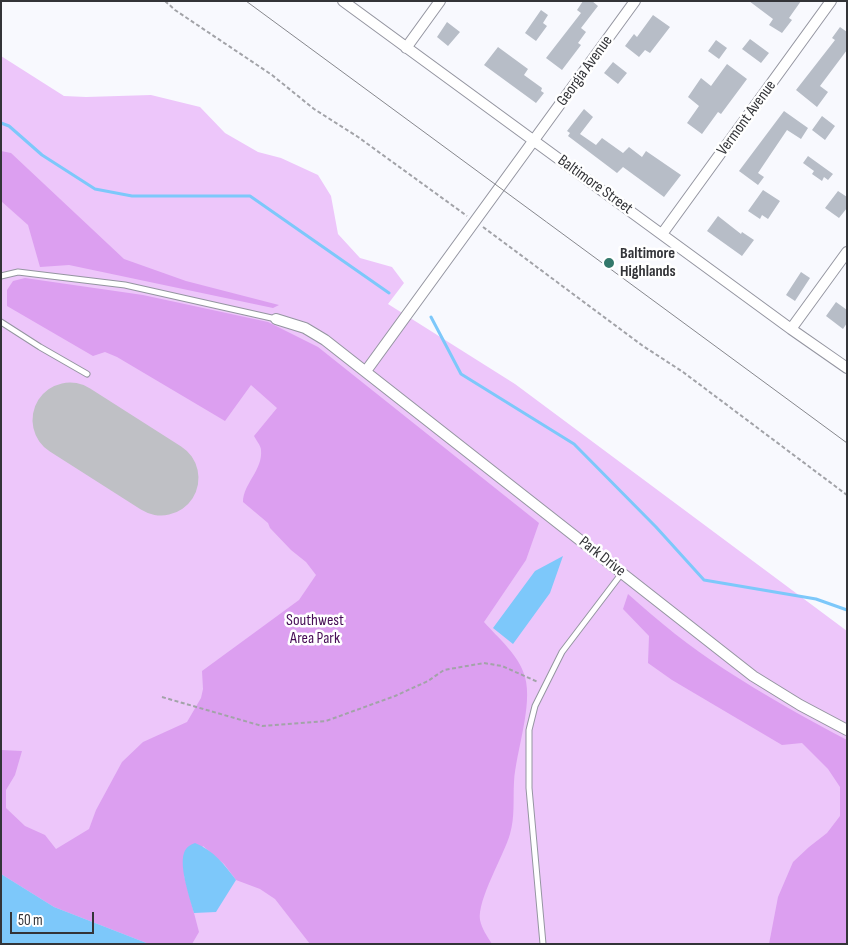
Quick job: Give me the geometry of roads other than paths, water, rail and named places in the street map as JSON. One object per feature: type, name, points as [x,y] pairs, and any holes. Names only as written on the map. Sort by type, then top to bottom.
[{"type":"street","name":"Baltimore Street","points":[[343,1],[790,329],[847,368]]},
{"type":"street","points":[[406,48],[440,1]]},
{"type":"street","name":"Georgia Avenue","points":[[534,141],[635,1]]},
{"type":"street","name":"Vermont Avenue","points":[[662,234],[832,1]]},
{"type":"street","points":[[366,371],[534,141]]},
{"type":"street","points":[[790,329],[847,252]]},
{"type":"street","name":"Park Drive","points":[[276,319],[305,328],[325,340],[753,676],[800,705],[847,730]]},
{"type":"lane","points":[[1,276],[18,272],[125,285],[276,319]]},
{"type":"lane","points":[[1,322],[86,374]]},
{"type":"lane","points":[[543,944],[529,788],[529,730],[535,706],[562,652],[622,573]]},
{"type":"water","points":[[563,556],[550,593],[513,644],[493,628],[535,571]]},
{"type":"water","points":[[195,843],[213,854],[236,880],[216,912],[194,913],[186,883],[183,859],[186,849]]},
{"type":"water","points":[[1,874],[54,907],[149,944],[1,944]]},
{"type":"waterway","points":[[1,123],[9,126],[42,155],[95,189],[132,196],[250,196],[389,293]]},
{"type":"waterway","points":[[431,317],[461,374],[574,444],[656,527],[704,580],[816,599],[847,610]]},
{"type":"tram line","points":[[246,1],[847,443]]},
{"type":"place","name":"Baltimore Highlands","points":[[609,263]]},
{"type":"park label","name":"Southwest Area Park","points":[[315,630]]}]
